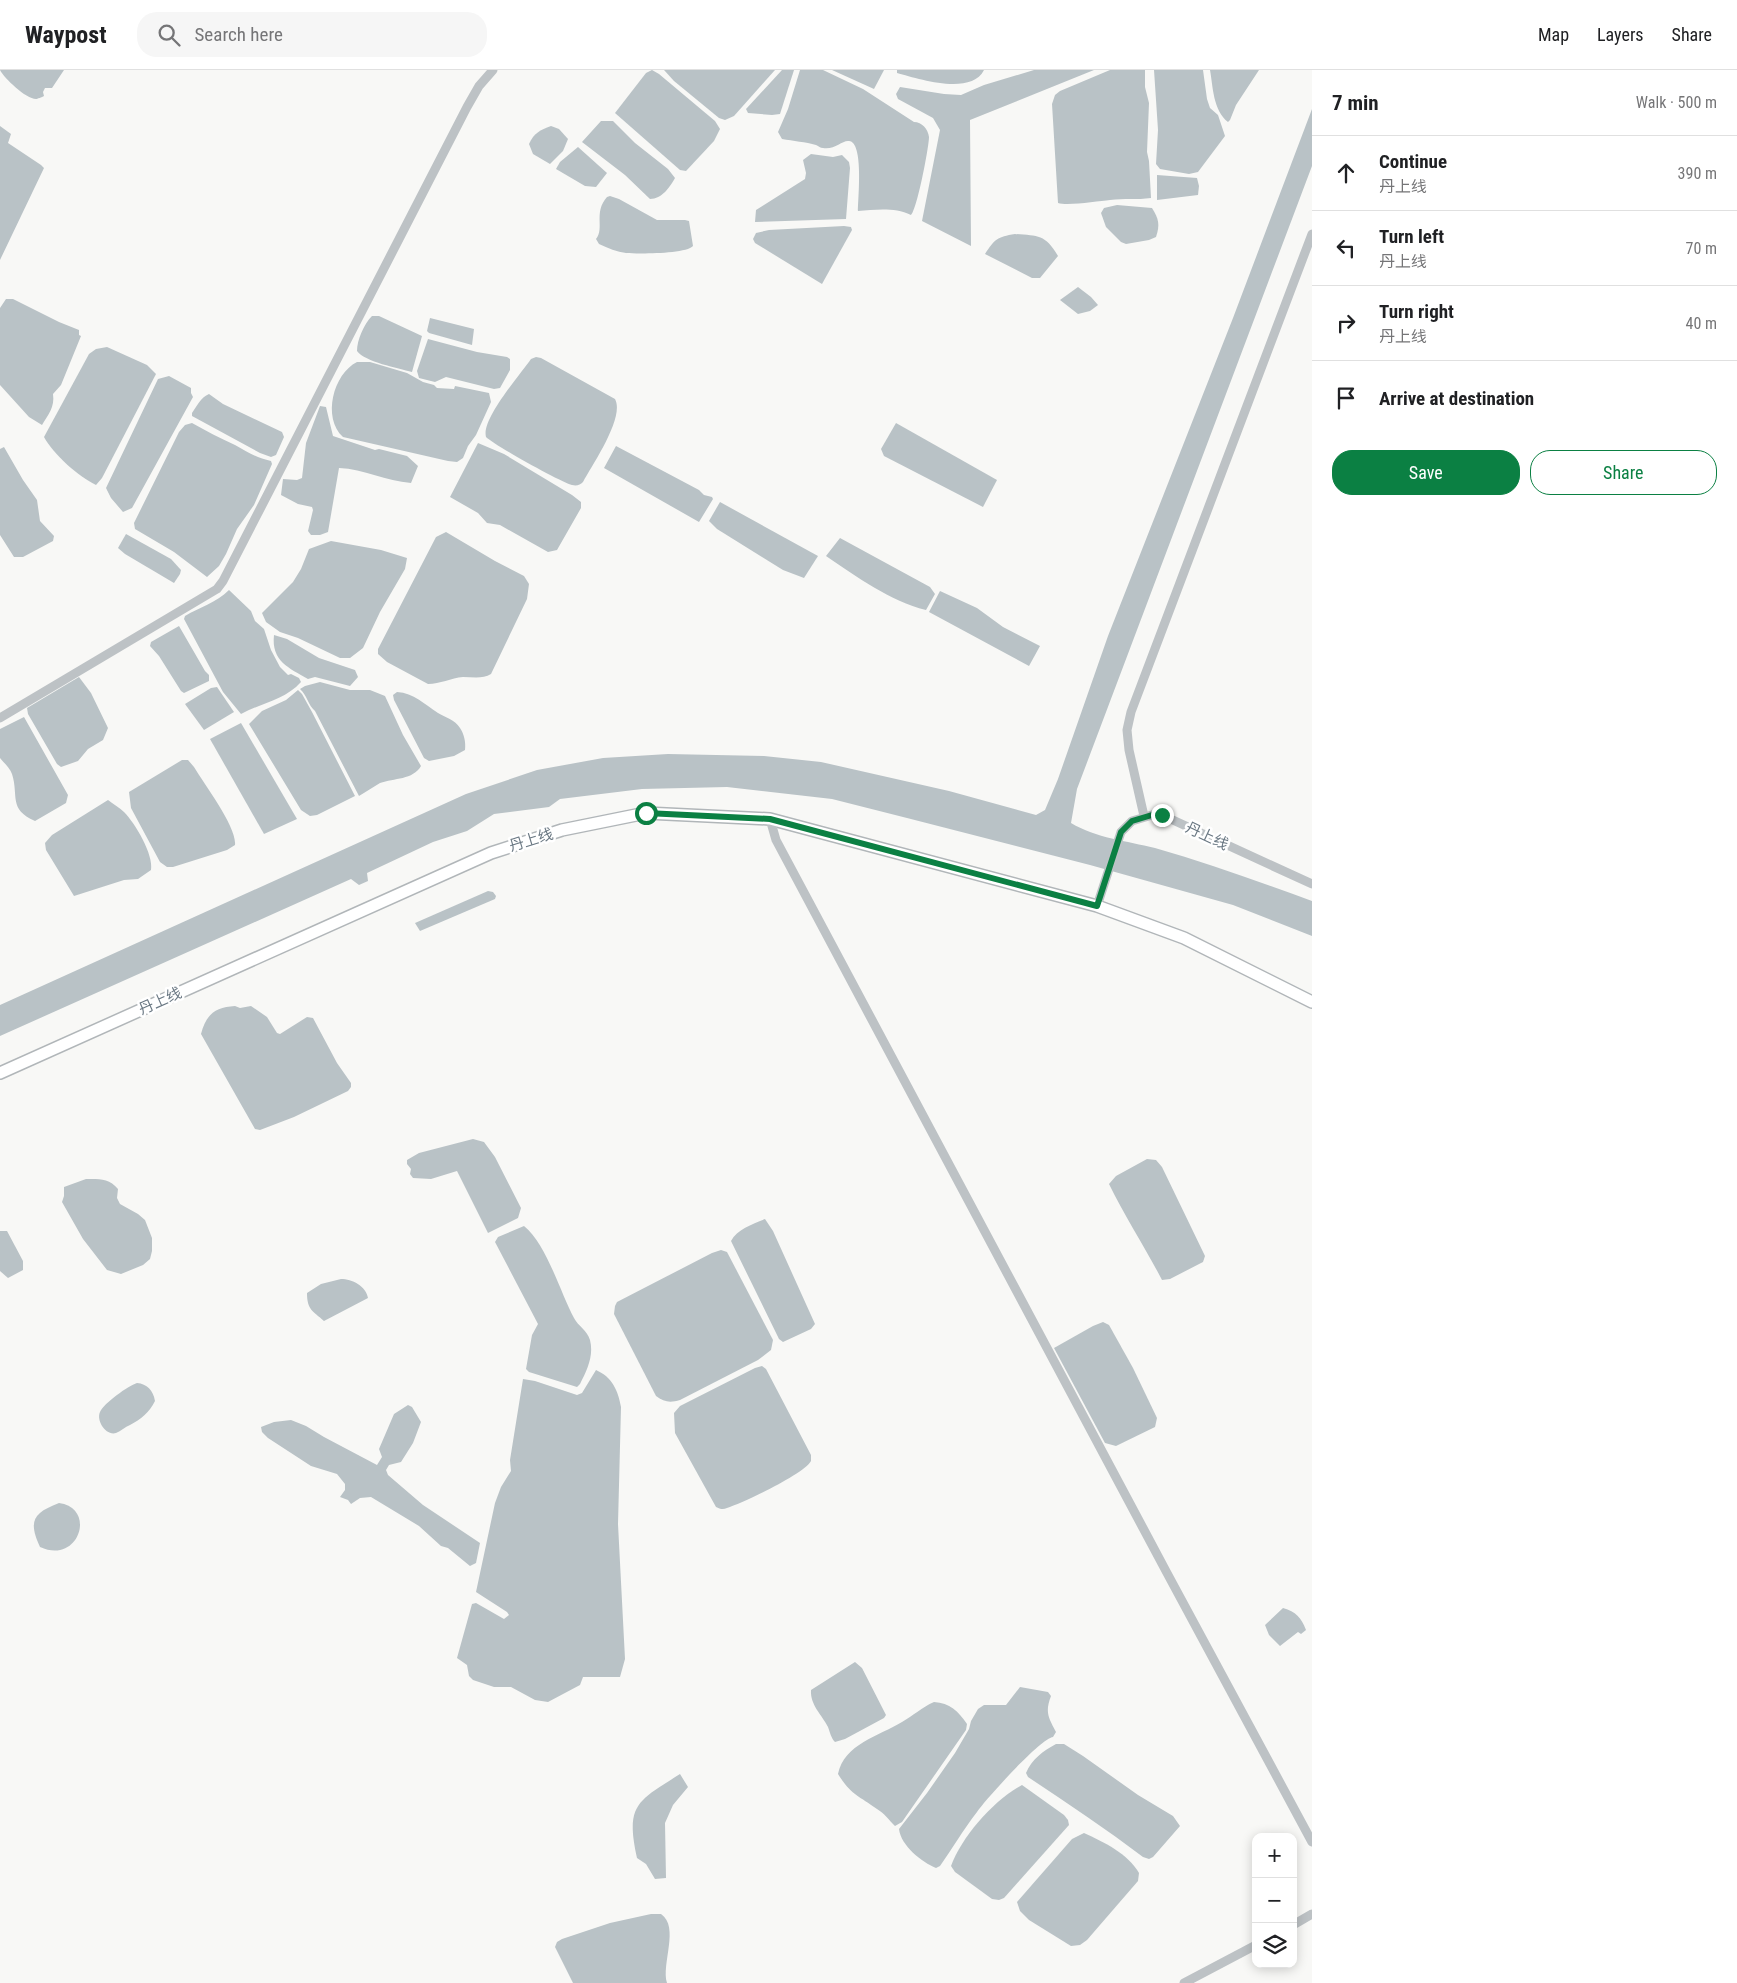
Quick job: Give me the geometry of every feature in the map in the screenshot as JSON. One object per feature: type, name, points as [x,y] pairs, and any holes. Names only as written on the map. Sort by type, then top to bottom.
[{"type":"main road","name":"丹上线","points":[[0,1073],[491,853],[562,830],[646,813],[770,819],[1097,906],[1184,938],[1312,1002]]},
{"type":"street","points":[[0,718],[217,589],[223,581],[467,107],[479,86],[493,70]]},
{"type":"street","points":[[1097,906],[1121,832],[1132,821],[1144,816],[1129,750],[1127,730],[1131,712],[1312,234]]},
{"type":"street","name":"丹上线","points":[[1144,816],[1162,815],[1312,884]]},
{"type":"street","points":[[770,819],[776,840],[1166,1573],[1312,1842]]},
{"type":"street","points":[[1295,1923],[1312,1914]]},
{"type":"street","points":[[1184,1983],[1252,1948]]},
{"type":"shaded area","points":[[0,70],[64,70],[52,88],[45,88],[44,96],[36,99],[27,96],[16,88]]},
{"type":"shaded area","points":[[652,70],[715,121],[720,129],[714,141],[686,171],[680,170],[615,113],[646,73]]},
{"type":"shaded area","points":[[664,70],[775,70],[734,116],[725,120],[719,118],[674,81]]},
{"type":"shaded area","points":[[782,70],[794,70],[780,114],[748,113],[746,109]]},
{"type":"shaded area","points":[[800,70],[823,70],[863,89],[926,129],[929,137],[927,153],[919,191],[911,215],[891,210],[858,211],[857,151],[854,144],[849,141],[821,148],[808,143],[782,139],[778,132],[788,109]]},
{"type":"shaded area","points":[[832,70],[884,70],[874,89]]},
{"type":"shaded area","points":[[897,70],[984,70],[977,78],[968,82],[944,84],[897,73]]},
{"type":"shaded area","points":[[1034,70],[1094,70],[970,120],[971,246],[922,221],[940,130],[933,118],[898,99],[896,94],[900,87],[961,95],[984,85]]},
{"type":"shaded area","points":[[1110,70],[1145,70],[1145,87],[1149,103],[1147,152],[1151,198],[1115,199],[1076,204],[1058,203],[1052,104],[1055,95],[1060,91]]},
{"type":"shaded area","points":[[1154,70],[1203,70],[1210,108],[1218,115],[1225,136],[1198,172],[1189,174],[1160,169],[1156,164],[1158,130]]},
{"type":"shaded area","points":[[1210,70],[1259,70],[1236,105],[1228,122],[1219,111],[1213,91]]},
{"type":"shaded area","points":[[1312,109],[1312,166],[1077,789],[1071,823],[1101,836],[1155,848],[1195,860],[1312,901],[1312,936],[1233,905],[1090,865],[832,799],[727,787],[642,789],[560,799],[549,807],[494,814],[467,831],[433,842],[367,873],[368,881],[359,885],[351,879],[0,1036],[0,1005],[466,794],[537,770],[603,758],[668,754],[764,756],[821,762],[949,791],[1036,815],[1045,810],[1058,779],[1108,636],[1233,318]]},
{"type":"shaded area","points":[[601,121],[613,121],[635,143],[668,169],[675,178],[662,195],[650,199],[625,175],[582,142]]},
{"type":"shaded area","points":[[0,126],[11,134],[8,143],[44,168],[0,260]]},
{"type":"shaded area","points":[[551,126],[559,129],[568,139],[563,151],[550,164],[533,154],[529,144],[538,132]]},
{"type":"shaded area","points":[[578,147],[607,173],[596,187],[585,186],[556,169],[560,162]]},
{"type":"shaded area","points":[[811,154],[833,157],[842,155],[849,162],[846,219],[755,222],[756,210],[805,179],[806,173],[803,160]]},
{"type":"shaded area","points":[[1157,175],[1197,178],[1199,186],[1198,195],[1157,200]]},
{"type":"shaded area","points":[[610,196],[657,220],[689,221],[693,246],[689,249],[672,252],[626,253],[599,244],[596,239],[600,230],[601,209],[607,197]]},
{"type":"shaded area","points":[[1117,205],[1152,208],[1158,222],[1156,237],[1126,244],[1121,242],[1106,227],[1101,213],[1104,208]]},
{"type":"shaded area","points":[[851,227],[852,230],[822,284],[755,243],[753,239],[756,233],[769,230]]},
{"type":"shaded area","points":[[1015,234],[1030,235],[1045,240],[1058,256],[1040,278],[1032,278],[985,254],[997,240],[1004,236]]},
{"type":"shaded area","points":[[1078,287],[1098,305],[1090,311],[1078,314],[1060,300]]},
{"type":"shaded area","points":[[6,299],[13,299],[79,330],[79,335],[81,336],[61,385],[53,394],[52,407],[42,425],[29,417],[0,385],[0,308]]},
{"type":"shaded area","points":[[372,316],[379,316],[422,336],[412,372],[374,361],[357,351],[362,332]]},
{"type":"shaded area","points":[[430,318],[474,329],[472,345],[429,333],[427,331]]},
{"type":"shaded area","points":[[428,339],[477,352],[507,357],[510,359],[510,370],[500,388],[494,389],[446,377],[435,382],[419,378],[417,371]]},
{"type":"shaded area","points":[[107,347],[147,365],[156,374],[102,478],[96,485],[82,477],[67,464],[44,437],[89,354],[96,349]]},
{"type":"shaded area","points":[[536,357],[615,399],[617,407],[616,417],[612,428],[583,482],[578,485],[566,483],[543,471],[501,448],[486,437],[489,419],[495,409],[531,359]]},
{"type":"shaded area","points":[[357,362],[370,362],[407,373],[437,388],[454,389],[455,386],[489,393],[491,402],[463,458],[457,462],[448,461],[343,437],[333,419],[333,397],[336,386],[342,376]]},
{"type":"shaded area","points":[[169,376],[191,388],[193,397],[132,508],[123,512],[111,498],[106,488],[158,379]]},
{"type":"shaded area","points":[[209,394],[223,404],[282,432],[284,437],[276,455],[271,457],[260,453],[192,416],[199,402]]},
{"type":"shaded area","points":[[320,406],[326,407],[333,436],[375,450],[379,449],[407,456],[418,466],[411,483],[357,470],[339,468],[328,532],[320,535],[311,535],[308,531],[312,507],[298,504],[281,495],[283,479],[297,480],[302,478],[306,443]]},
{"type":"shaded area","points":[[192,423],[252,454],[271,461],[272,464],[254,505],[237,529],[226,554],[219,566],[207,577],[174,552],[135,529],[134,523],[179,432],[185,425]]},
{"type":"shaded area","points":[[896,423],[997,480],[983,507],[884,456],[881,449]]},
{"type":"shaded area","points":[[478,443],[504,454],[581,502],[581,508],[557,550],[548,552],[500,525],[487,523],[478,513],[450,497]]},
{"type":"shaded area","points":[[616,446],[699,490],[704,495],[712,497],[713,499],[699,522],[604,468]]},
{"type":"shaded area","points":[[4,447],[37,500],[40,521],[54,536],[53,541],[23,557],[14,557],[0,535],[0,449]]},
{"type":"shaded area","points":[[720,502],[818,556],[804,578],[783,570],[717,529],[709,521]]},
{"type":"shaded area","points":[[446,532],[524,576],[529,584],[527,599],[491,674],[488,676],[463,677],[428,684],[387,662],[378,654],[378,649],[436,537]]},
{"type":"shaded area","points":[[126,534],[171,559],[181,570],[174,583],[118,548]]},
{"type":"shaded area","points":[[840,538],[930,587],[935,594],[926,610],[900,601],[887,594],[826,556]]},
{"type":"shaded area","points":[[331,541],[381,550],[407,558],[405,569],[380,612],[363,648],[350,658],[340,658],[298,638],[280,632],[266,622],[262,613],[293,582],[301,569],[309,549]]},
{"type":"shaded area","points":[[229,590],[251,611],[255,621],[264,629],[271,650],[280,667],[288,675],[291,674],[299,678],[301,682],[288,693],[241,714],[223,692],[184,619],[185,616],[213,602]]},
{"type":"shaded area","points":[[940,591],[977,608],[1003,627],[1040,646],[1029,666],[929,612]]},
{"type":"shaded area","points":[[179,626],[209,675],[209,681],[184,693],[150,646],[151,642]]},
{"type":"shaded area","points":[[274,635],[287,639],[319,658],[355,670],[358,677],[350,686],[315,677],[308,679],[288,667],[278,657],[275,651]]},
{"type":"shaded area","points":[[79,677],[91,693],[108,728],[103,740],[88,749],[78,761],[61,767],[57,764],[28,714],[27,708]]},
{"type":"shaded area","points":[[320,682],[350,690],[370,690],[385,696],[403,735],[421,766],[418,771],[408,776],[380,783],[359,796],[315,711],[300,689]]},
{"type":"shaded area","points":[[217,687],[234,712],[204,730],[185,704],[211,688]]},
{"type":"shaded area","points":[[298,690],[312,712],[355,796],[317,815],[310,816],[301,810],[249,724],[262,711],[286,700]]},
{"type":"shaded area","points":[[397,692],[409,694],[455,723],[464,735],[465,750],[454,756],[429,761],[424,758],[394,700],[393,695]]},
{"type":"shaded area","points":[[24,717],[68,795],[66,803],[35,821],[21,812],[18,807],[12,774],[0,758],[0,729]]},
{"type":"shaded area","points":[[241,723],[297,819],[264,834],[210,739]]},
{"type":"shaded area","points":[[182,760],[188,760],[194,767],[226,817],[235,845],[227,850],[173,867],[167,867],[160,862],[131,808],[129,792]]},
{"type":"shaded area","points":[[108,800],[124,812],[138,831],[150,856],[151,870],[138,879],[124,880],[74,896],[46,850],[45,843],[52,835]]},
{"type":"shaded area","points":[[488,891],[493,892],[496,896],[495,899],[420,931],[415,923]]},
{"type":"shaded area","points":[[235,1006],[240,1008],[251,1006],[267,1017],[277,1033],[280,1034],[307,1017],[313,1018],[337,1063],[351,1083],[351,1087],[348,1091],[294,1117],[260,1130],[255,1129],[201,1034],[206,1021],[213,1013],[222,1008]]},
{"type":"shaded area","points":[[473,1139],[484,1142],[495,1157],[521,1208],[518,1218],[488,1233],[457,1171],[431,1179],[413,1178],[410,1174],[411,1169],[407,1164],[407,1160],[419,1153]]},
{"type":"shaded area","points":[[1147,1159],[1156,1160],[1162,1167],[1205,1256],[1203,1262],[1170,1279],[1162,1280],[1109,1184],[1116,1176]]},
{"type":"shaded area","points":[[86,1179],[104,1180],[115,1185],[118,1189],[117,1198],[120,1204],[145,1220],[152,1238],[152,1251],[150,1259],[143,1265],[121,1274],[107,1270],[83,1239],[62,1202],[64,1187]]},
{"type":"shaded area","points":[[765,1219],[773,1231],[815,1324],[811,1329],[783,1342],[779,1339],[731,1241],[741,1230]]},
{"type":"shaded area","points":[[524,1226],[540,1245],[574,1318],[587,1333],[590,1340],[591,1352],[589,1363],[577,1387],[529,1372],[526,1369],[532,1335],[538,1324],[495,1242],[498,1237]]},
{"type":"shaded area","points":[[0,1231],[7,1231],[23,1261],[23,1270],[8,1278],[0,1271]]},
{"type":"shaded area","points":[[721,1250],[727,1252],[773,1340],[771,1350],[758,1360],[680,1400],[664,1401],[656,1396],[614,1314],[615,1306],[617,1302]]},
{"type":"shaded area","points":[[341,1279],[350,1280],[358,1284],[367,1294],[368,1298],[324,1321],[309,1307],[307,1293],[321,1284]]},
{"type":"shaded area","points":[[1103,1322],[1109,1325],[1133,1368],[1157,1418],[1155,1427],[1116,1446],[1105,1443],[1054,1348]]},
{"type":"shaded area","points":[[762,1366],[766,1369],[811,1455],[811,1461],[806,1467],[772,1488],[735,1505],[720,1509],[716,1507],[675,1433],[674,1413],[680,1406]]},
{"type":"shaded area","points":[[596,1370],[610,1380],[618,1395],[621,1407],[618,1524],[625,1659],[620,1677],[583,1677],[580,1685],[548,1702],[535,1700],[511,1687],[494,1687],[473,1680],[469,1676],[467,1665],[457,1658],[472,1604],[476,1603],[504,1619],[509,1615],[476,1592],[495,1503],[501,1487],[511,1471],[510,1460],[523,1379],[577,1395],[582,1393]]},
{"type":"shaded area","points":[[137,1383],[147,1386],[151,1391],[155,1401],[153,1405],[134,1423],[116,1433],[105,1430],[99,1420],[102,1408],[117,1395]]},
{"type":"shaded area","points":[[408,1405],[412,1407],[421,1422],[413,1443],[401,1462],[389,1465],[386,1470],[388,1475],[423,1505],[480,1543],[476,1563],[470,1566],[448,1548],[441,1546],[419,1526],[371,1497],[360,1498],[351,1504],[348,1500],[340,1497],[345,1490],[345,1484],[337,1474],[311,1466],[268,1438],[262,1432],[261,1427],[274,1422],[291,1420],[306,1426],[377,1465],[382,1457],[379,1449],[394,1414]]},
{"type":"shaded area","points":[[59,1503],[71,1507],[78,1515],[80,1524],[78,1534],[73,1542],[65,1548],[54,1550],[40,1547],[34,1531],[35,1519],[43,1510]]},
{"type":"shaded area","points":[[1283,1608],[1297,1616],[1306,1630],[1301,1634],[1298,1632],[1280,1646],[1269,1635],[1265,1625]]},
{"type":"shaded area","points":[[855,1662],[862,1668],[886,1715],[884,1718],[845,1739],[835,1742],[814,1705],[811,1690]]},
{"type":"shaded area","points":[[1020,1687],[1048,1692],[1051,1696],[1048,1714],[1056,1732],[1053,1737],[1046,1740],[1026,1758],[982,1805],[940,1866],[936,1868],[913,1853],[904,1841],[899,1829],[955,1753],[978,1709],[984,1705],[1006,1705]]},
{"type":"shaded area","points":[[934,1702],[945,1704],[957,1712],[967,1724],[966,1730],[902,1822],[895,1826],[882,1812],[851,1791],[838,1774],[847,1755],[855,1748]]},
{"type":"shaded area","points":[[1056,1744],[1064,1744],[1138,1795],[1173,1816],[1180,1826],[1153,1857],[1149,1859],[1143,1857],[1028,1777],[1026,1773],[1028,1768],[1042,1753]]},
{"type":"shaded area","points":[[680,1774],[688,1787],[673,1805],[665,1823],[666,1878],[655,1879],[646,1864],[637,1858],[633,1826],[634,1815],[638,1806],[645,1798]]},
{"type":"shaded area","points":[[1022,1785],[1064,1815],[1069,1825],[1004,1898],[999,1900],[992,1899],[955,1872],[951,1866],[963,1843],[980,1820],[990,1809]]},
{"type":"shaded area","points":[[1084,1833],[1122,1854],[1139,1873],[1138,1881],[1087,1940],[1080,1945],[1071,1946],[1029,1920],[1020,1911],[1017,1902],[1072,1839]]},
{"type":"shaded area","points":[[651,1914],[661,1914],[669,1928],[670,1937],[666,1966],[667,1983],[573,1983],[555,1947],[557,1942],[610,1923]]},
{"type":"route","points":[[646,813],[770,819],[1097,906],[1121,832],[1132,821],[1144,816],[1162,815]]}]
